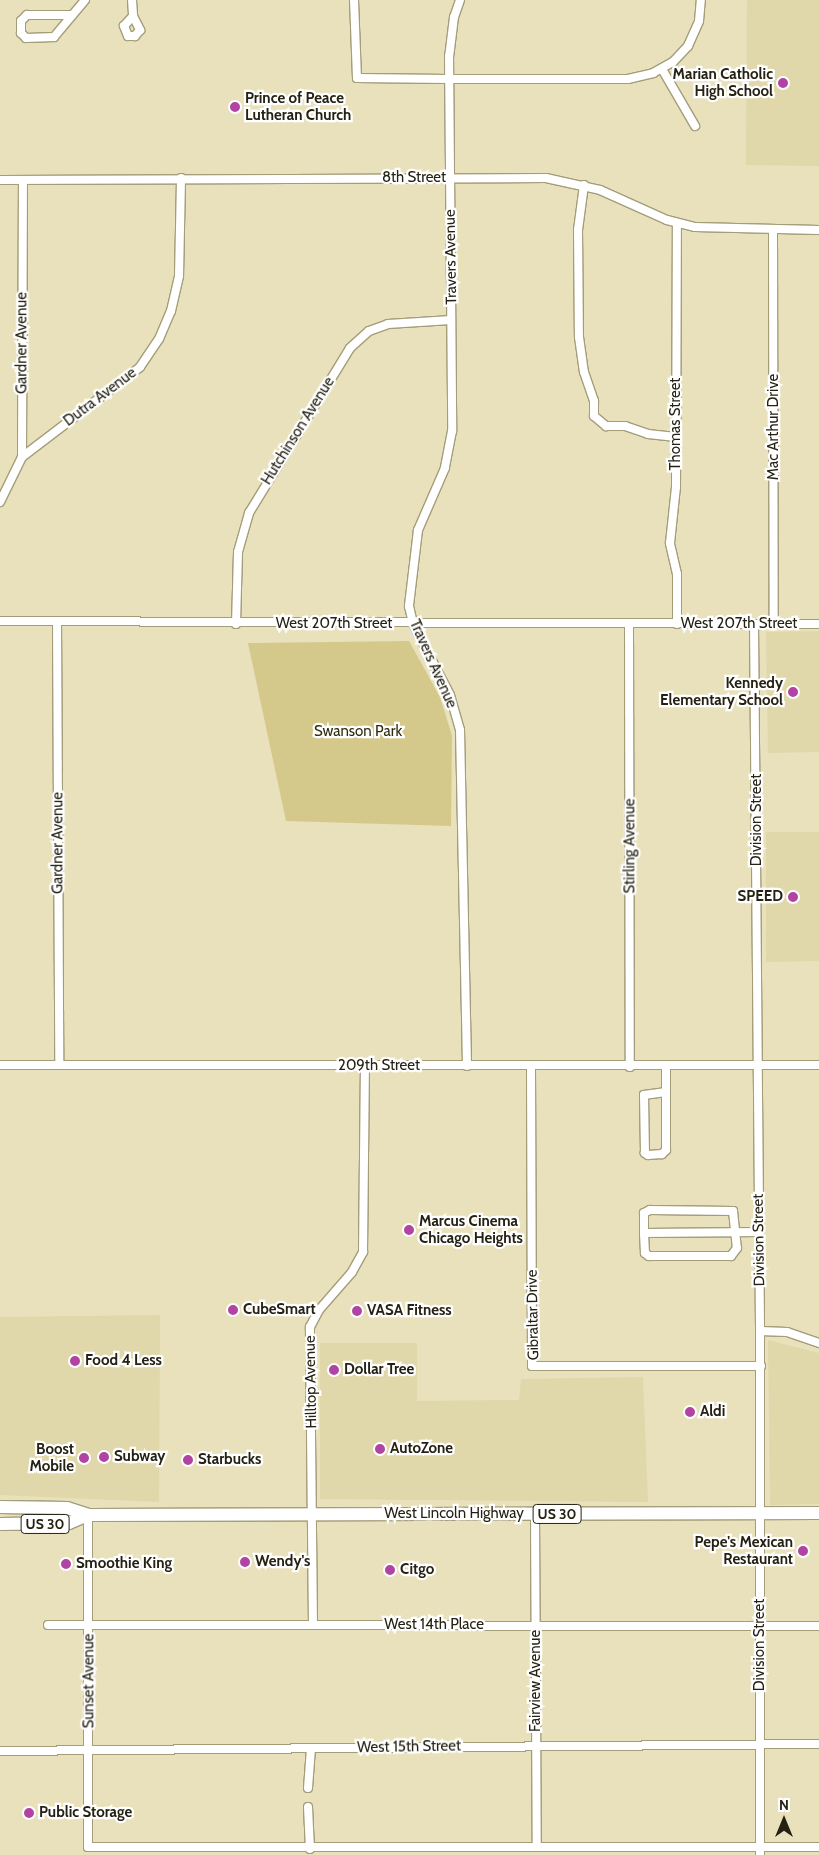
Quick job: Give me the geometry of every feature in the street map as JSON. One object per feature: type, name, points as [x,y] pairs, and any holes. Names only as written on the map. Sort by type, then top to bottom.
[{"type":"main road","name":"West Lincoln Highway","points":[[0,1507],[68,1508],[88,1515],[819,1513]]},
{"type":"main road","name":"West Lincoln Highway","points":[[0,1524],[70,1523],[88,1515]]},
{"type":"street","points":[[72,15],[27,15],[21,21],[21,33],[26,38],[54,37],[72,15],[84,0]]},
{"type":"street","points":[[132,0],[134,16]]},
{"type":"street","points":[[354,0],[357,78],[448,79],[628,79],[662,69],[678,57],[692,41],[701,0]]},
{"type":"street","name":"Travers Avenue","points":[[460,0],[449,40],[448,79],[451,443],[445,468],[418,530],[409,600],[413,624],[450,695],[460,730],[467,1066]]},
{"type":"street","points":[[662,69],[695,126]]},
{"type":"street","name":"Dutra Avenue","points":[[22,457],[140,367],[159,340],[171,311],[179,276],[181,178]]},
{"type":"street","name":"8th Street","points":[[0,180],[546,178],[584,185],[677,223],[715,230],[819,230]]},
{"type":"street","name":"Gardner Avenue","points":[[0,502],[22,457],[23,180]]},
{"type":"street","points":[[584,185],[578,230],[579,337],[584,372],[594,401],[594,416],[606,426],[625,426],[648,434],[676,437]]},
{"type":"street","name":"Thomas Street","points":[[676,624],[677,574],[670,543],[676,487],[677,223]]},
{"type":"street","name":"Mac Arthur Drive","points":[[772,230],[774,624]]},
{"type":"street","name":"Hutchinson Avenue","points":[[236,624],[238,552],[249,513],[350,348],[369,331],[388,324],[451,320]]},
{"type":"street","name":"West 207th Street","points":[[0,621],[236,624],[819,624]]},
{"type":"street","name":"Gardner Avenue","points":[[57,621],[59,1065]]},
{"type":"street","name":"Division Street","points":[[754,624],[761,1366],[760,1851]]},
{"type":"street","name":"Stirling Avenue","points":[[629,625],[630,1067]]},
{"type":"street","name":"209th Street","points":[[0,1065],[531,1067],[819,1065]]},
{"type":"street","name":"Hilltop Avenue","points":[[313,1625],[310,1327],[318,1310],[352,1272],[364,1252],[365,1066]]},
{"type":"street","points":[[666,1066],[666,1092],[666,1150],[662,1154],[648,1155],[645,1153],[644,1095],[666,1092]]},
{"type":"street","name":"Gibraltar Drive","points":[[531,1067],[532,1366],[761,1366]]},
{"type":"street","points":[[650,1210],[733,1211],[737,1233],[735,1253],[712,1257],[649,1256],[645,1253],[644,1233],[644,1213],[650,1210]]},
{"type":"street","points":[[644,1233],[759,1232]]},
{"type":"street","points":[[760,1331],[787,1332],[819,1343]]},
{"type":"street","name":"Fairview Avenue","points":[[535,1514],[537,1847]]},
{"type":"street","name":"Sunset Avenue","points":[[88,1515],[88,1847],[310,1849]]},
{"type":"street","name":"West 14th Place","points":[[48,1625],[819,1626]]},
{"type":"street","name":"West 15th Street","points":[[0,1751],[819,1744]]},
{"type":"street","points":[[308,1788],[311,1748]]},
{"type":"street","points":[[308,1807],[310,1849],[537,1847],[760,1851],[819,1848]]},
{"type":"shaded area","name":"Marian Catholic High School","points":[[747,0],[819,0],[819,166],[746,165]]},
{"type":"shaded area","name":"Kennedy Elementary School","points":[[819,631],[819,752],[768,753],[766,632]]},
{"type":"shaded area","name":"SPEED","points":[[766,832],[819,832],[819,961],[766,962]]},
{"type":"shaded area","points":[[160,1315],[159,1502],[0,1495],[0,1317]]},
{"type":"shaded area","points":[[768,1340],[819,1353],[819,1504],[770,1505]]},
{"type":"shaded area","points":[[320,1343],[417,1343],[417,1401],[519,1400],[521,1379],[643,1377],[648,1502],[320,1499]]},
{"type":"green space","name":"Swanson Park","points":[[409,641],[440,697],[452,736],[451,826],[286,821],[248,643]]},
{"type":"place","name":"Marian Catholic High School","points":[[783,83]]},
{"type":"place","name":"Prince of Peace Lutheran Church","points":[[235,107]]},
{"type":"place","name":"Kennedy Elementary School","points":[[793,692]]},
{"type":"place","name":"SPEED","points":[[793,897]]},
{"type":"place","name":"Marcus Cinema Chicago Heights","points":[[409,1230]]},
{"type":"place","name":"CubeSmart","points":[[233,1310]]},
{"type":"place","name":"VASA Fitness","points":[[357,1311]]},
{"type":"place","name":"Food 4 Less","points":[[75,1361]]},
{"type":"place","name":"Dollar Tree","points":[[334,1370]]},
{"type":"place","name":"Aldi","points":[[690,1412]]},
{"type":"place","name":"AutoZone","points":[[380,1449]]},
{"type":"place","name":"Subway","points":[[104,1457]]},
{"type":"place","name":"Boost Mobile","points":[[84,1458]]},
{"type":"place","name":"Starbucks","points":[[188,1460]]},
{"type":"place","name":"Pepe's Mexican Restaurant","points":[[803,1551]]},
{"type":"place","name":"Wendy's","points":[[245,1562]]},
{"type":"place","name":"Smoothie King","points":[[66,1564]]},
{"type":"place","name":"Citgo","points":[[390,1570]]},
{"type":"place","name":"Public Storage","points":[[29,1813]]}]
